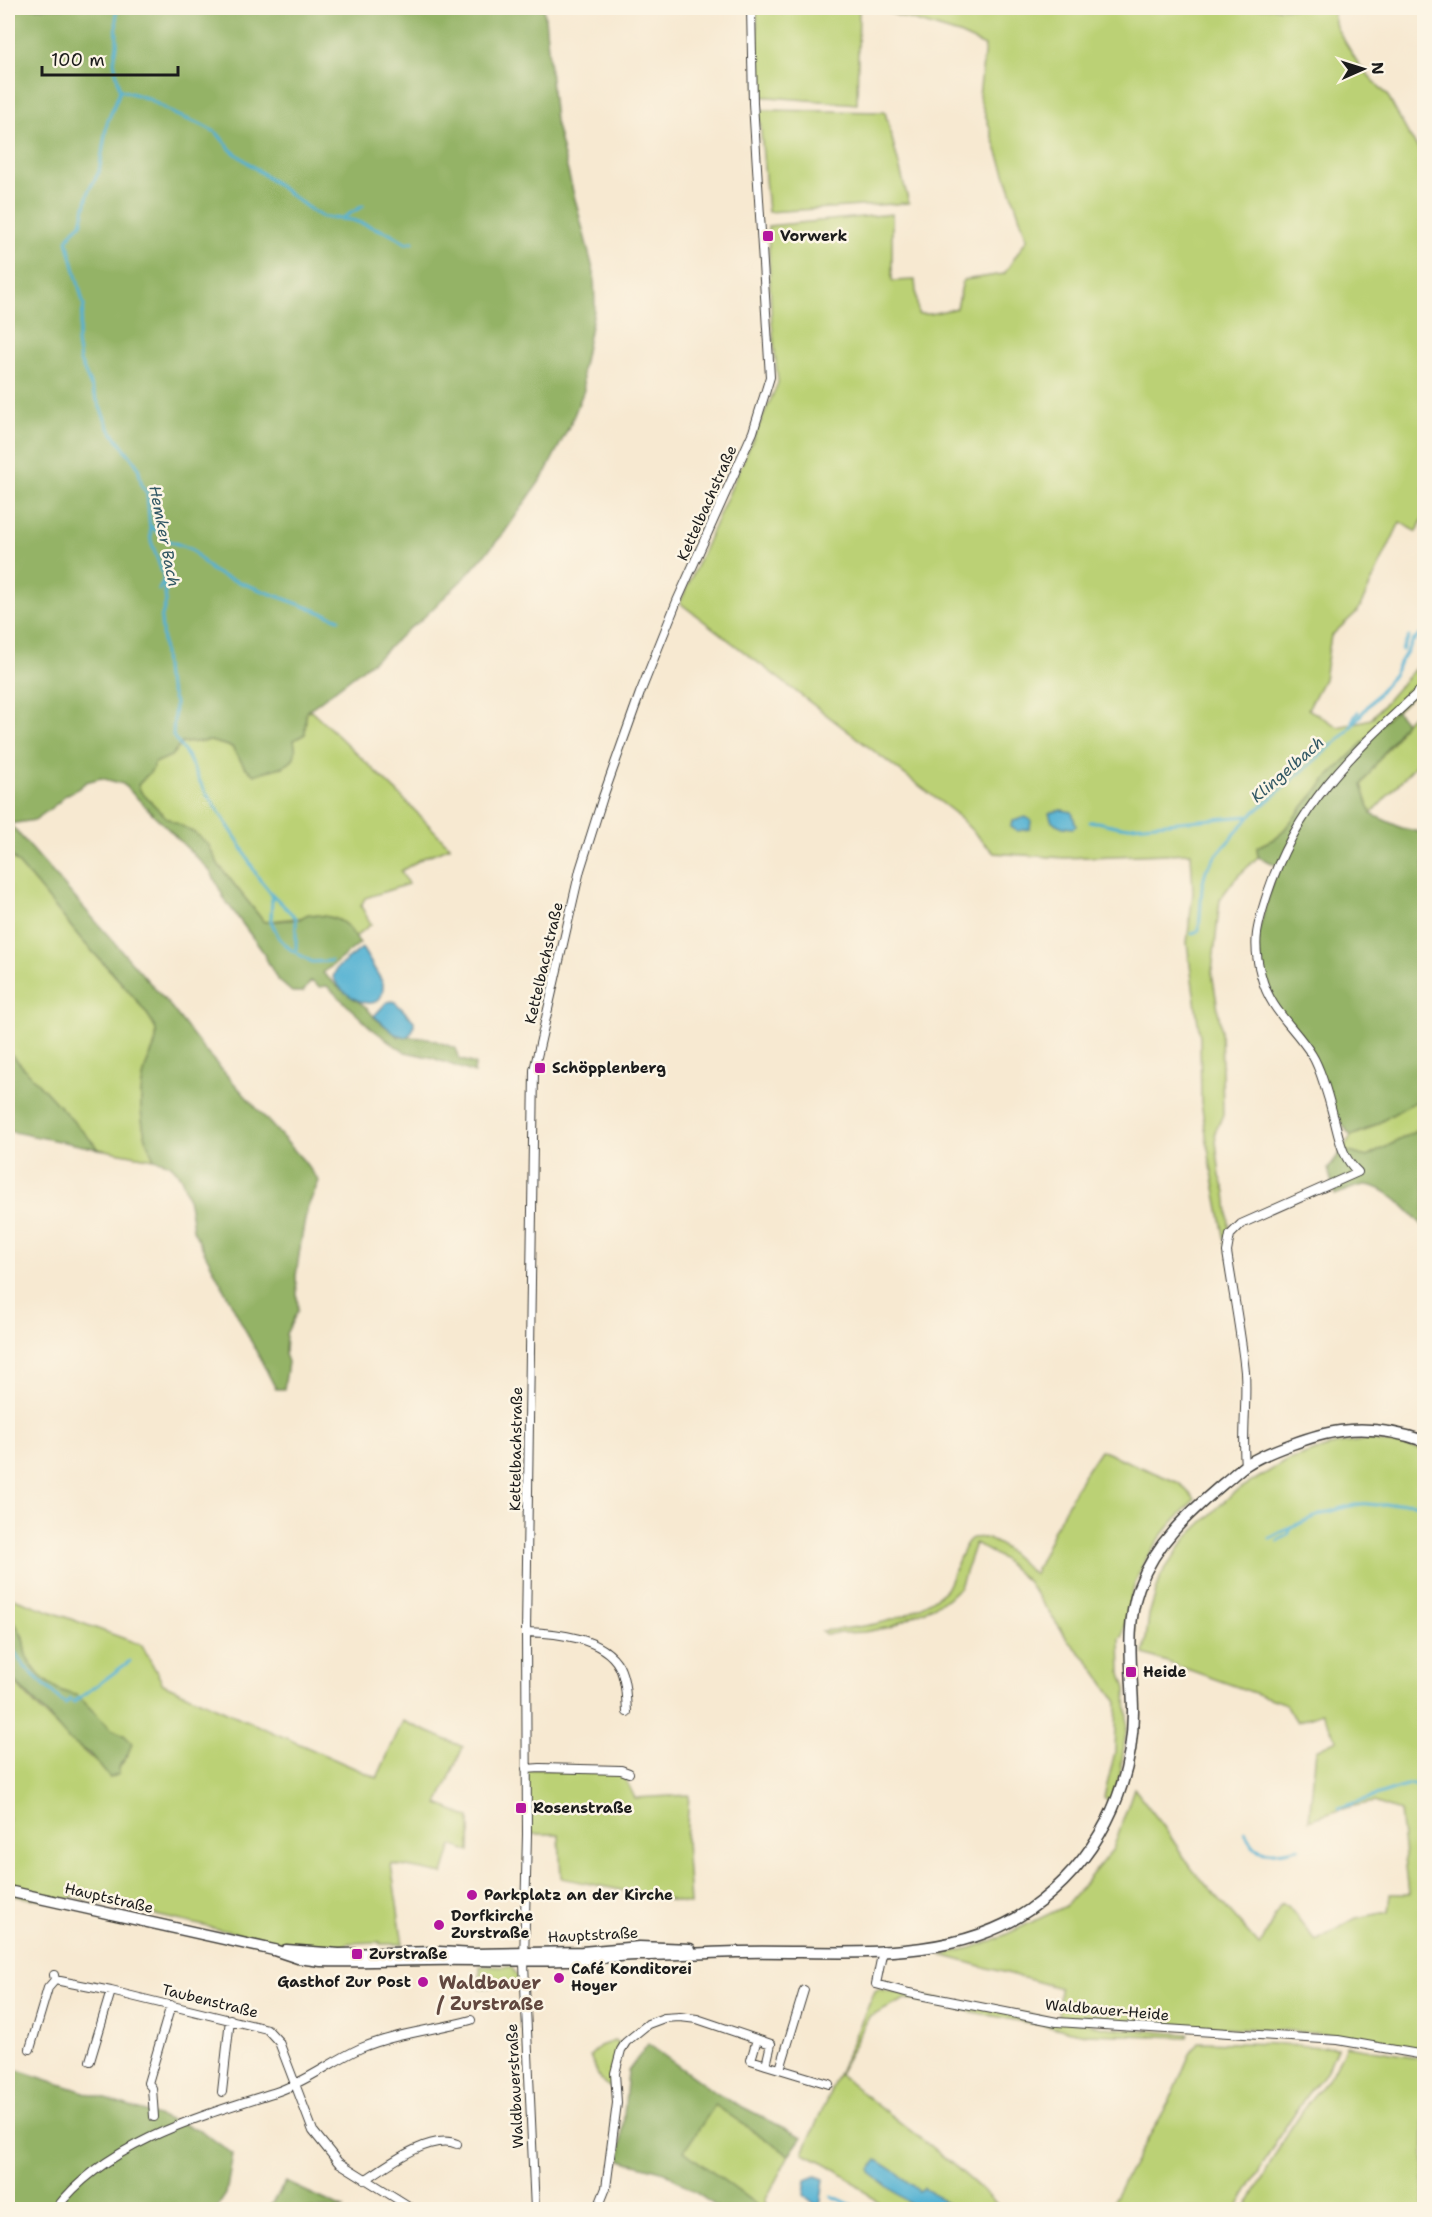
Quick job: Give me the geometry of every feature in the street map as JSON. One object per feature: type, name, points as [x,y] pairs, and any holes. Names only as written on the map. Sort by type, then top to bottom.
[{"type":"main road","points":[[734,1952],[883,1950],[941,1946],[1008,1923],[1051,1894],[1083,1860],[1113,1811],[1128,1767],[1133,1733],[1131,1621],[1140,1586],[1160,1546],[1173,1530],[1199,1504],[1245,1465],[1281,1448],[1340,1431],[1402,1433],[1425,1441]]},
{"type":"main road","name":"Hauptstraße","points":[[8,1891],[273,1950],[298,1958],[321,1961],[524,1957],[600,1959],[633,1955],[669,1956],[734,1952]]},
{"type":"main road","name":"Hauptstraße","points":[[524,1957],[639,1947],[734,1952]]},
{"type":"street","name":"Kettelbachstraße","points":[[524,1957],[534,1070],[579,870],[603,797],[640,693],[677,601],[753,432],[770,377],[753,92],[751,8]]},
{"type":"street","points":[[1421,8],[1425,11]]},
{"type":"street","points":[[1245,1465],[1243,1443],[1246,1403],[1245,1371],[1227,1252],[1230,1235],[1241,1224],[1358,1172],[1349,1164],[1342,1150],[1333,1113],[1312,1055],[1274,1008],[1261,977],[1255,944],[1259,921],[1277,865],[1295,829],[1316,798],[1361,745],[1425,687]]},
{"type":"street","points":[[526,1632],[573,1638],[610,1653],[620,1668],[625,1683],[627,1712]]},
{"type":"street","points":[[526,1769],[621,1770],[629,1773]]},
{"type":"street","name":"Waldbauer-Heide","points":[[883,1950],[876,1984],[909,1993],[1057,2022],[1338,2040],[1425,2055]]},
{"type":"street","name":"Waldbauerstraße","points":[[524,1957],[535,2210]]},
{"type":"street","name":"Taubenstraße","points":[[30,2049],[48,1988],[55,1977],[267,2029],[279,2042],[313,2131],[338,2162],[414,2210]]},
{"type":"street","points":[[780,2069],[804,1990]]},
{"type":"street","points":[[90,2061],[111,1991]]},
{"type":"street","points":[[154,2117],[152,2088],[148,2083],[171,2005]]},
{"type":"street","points":[[595,2210],[606,2188],[617,2103],[615,2073],[621,2050],[626,2042],[648,2024],[664,2018],[697,2019],[771,2044],[766,2065]]},
{"type":"street","points":[[222,2092],[230,2019]]},
{"type":"street","points":[[55,2210],[89,2174],[114,2156],[167,2130],[249,2099],[278,2091],[343,2056],[378,2041],[471,2020]]},
{"type":"street","points":[[757,2039],[752,2060],[829,2084]]},
{"type":"street","points":[[365,2180],[417,2148],[449,2140],[457,2144]]},
{"type":"green space","points":[[8,8],[544,8],[555,121],[594,273],[595,306],[582,371],[584,390],[571,423],[544,475],[504,533],[466,576],[381,655],[306,712],[305,734],[294,740],[294,757],[290,762],[254,775],[244,766],[232,747],[210,741],[182,743],[171,756],[155,763],[152,770],[138,785],[141,792],[167,818],[195,833],[208,844],[218,864],[264,922],[299,919],[308,914],[330,917],[345,924],[360,943],[323,973],[399,1037],[428,1038],[455,1048],[459,1059],[475,1064],[474,1073],[430,1057],[405,1052],[371,1028],[327,986],[319,987],[311,981],[303,992],[292,992],[277,979],[261,949],[225,900],[211,872],[123,784],[101,778],[86,782],[64,796],[35,820],[10,824],[171,1007],[206,1052],[303,1160],[319,1181],[307,1209],[301,1241],[296,1276],[298,1310],[286,1334],[285,1354],[288,1362],[284,1389],[276,1389],[193,1230],[187,1196],[181,1179],[170,1165],[154,1159],[149,1148],[141,1113],[141,1089],[146,1066],[156,1040],[153,1023],[135,998],[81,939],[8,852]]},
{"type":"green space","points":[[757,8],[859,8],[857,104],[757,96]]},
{"type":"green space","points":[[873,8],[1332,8],[1336,27],[1359,65],[1387,95],[1410,137],[1424,156],[1424,515],[1417,532],[1400,522],[1358,611],[1331,636],[1324,679],[1308,709],[1338,727],[1371,719],[1424,658],[1424,685],[1329,776],[1278,837],[1257,847],[1258,857],[1234,880],[1220,899],[1212,972],[1221,1029],[1223,1115],[1215,1132],[1220,1176],[1226,1192],[1230,1235],[1227,1252],[1201,1102],[1200,1037],[1187,943],[1193,893],[1191,853],[1064,858],[994,853],[955,813],[680,603],[778,383],[771,313],[768,226],[892,214],[892,281],[915,280],[918,314],[930,314],[957,308],[963,280],[1004,274],[1027,239],[979,96],[985,46],[959,34]]},
{"type":"green space","points":[[759,110],[885,112],[909,203],[768,212]]},
{"type":"green space","points":[[1424,705],[1424,756],[1371,814],[1362,785],[1405,722]]},
{"type":"green space","points":[[311,710],[396,791],[450,847],[423,858],[401,871],[408,884],[365,898],[361,906],[371,924],[354,938],[341,921],[334,918],[310,917],[264,922],[218,864],[208,844],[167,818],[141,792],[138,785],[152,770],[155,763],[171,756],[182,743],[210,741],[232,747],[254,775],[284,767],[294,740],[305,734],[306,712]]},
{"type":"green space","points":[[1396,710],[1405,722],[1362,785],[1371,814],[1402,828],[1424,833],[1424,1098],[1351,1136],[1333,1113],[1312,1055],[1274,1008],[1255,944],[1277,865],[1258,857],[1257,847],[1278,837],[1329,776]]},
{"type":"green space","points":[[8,852],[81,939],[135,998],[153,1023],[156,1040],[143,1077],[141,1113],[149,1148],[154,1159],[99,1149],[8,1051]]},
{"type":"green space","points":[[8,1051],[99,1149],[8,1131]]},
{"type":"green space","points":[[1424,1098],[1424,1127],[1367,1157],[1342,1150],[1351,1136],[1367,1130],[1413,1102]]},
{"type":"green space","points":[[1424,1127],[1424,1227],[1391,1195],[1375,1187],[1359,1186],[1335,1195],[1328,1169],[1342,1150],[1367,1157]]},
{"type":"green space","points":[[1369,1440],[1424,1450],[1424,2053],[1366,2038],[1280,2030],[1058,2019],[1060,1988],[941,1955],[994,1940],[1066,1906],[1113,1849],[1134,1788],[1192,1869],[1260,1946],[1281,1903],[1289,1907],[1316,1941],[1356,1918],[1388,1912],[1390,1894],[1409,1894],[1400,1811],[1374,1802],[1349,1807],[1309,1820],[1316,1750],[1337,1740],[1322,1713],[1297,1722],[1286,1704],[1144,1654],[1149,1615],[1161,1575],[1188,1536],[1233,1493],[1286,1461],[1337,1444]]},
{"type":"green space","points":[[1100,1450],[1179,1483],[1195,1499],[1155,1545],[1138,1576],[1132,1594],[1123,1636],[1120,1638],[1121,1673],[1126,1689],[1127,1724],[1120,1775],[1110,1802],[1104,1797],[1115,1752],[1117,1702],[1089,1662],[1068,1640],[1027,1581],[1001,1558],[975,1543],[960,1587],[947,1599],[891,1627],[864,1632],[825,1634],[822,1631],[889,1620],[927,1603],[946,1589],[958,1560],[969,1540],[973,1538],[982,1538],[998,1544],[1034,1574],[1082,1477]]},
{"type":"green space","points":[[8,1596],[142,1645],[163,1684],[377,1778],[403,1721],[463,1747],[438,1804],[470,1818],[470,1852],[452,1845],[443,1874],[391,1864],[403,1944],[380,1944],[380,1942],[348,1943],[345,1946],[308,1946],[258,1938],[75,1897],[57,1902],[8,1895],[8,1675],[48,1718],[110,1778],[124,1761],[124,1735],[111,1729],[98,1717],[41,1678],[26,1656],[23,1637],[8,1615]]},
{"type":"green space","points":[[8,1615],[21,1632],[26,1655],[35,1671],[54,1687],[77,1695],[111,1729],[124,1735],[132,1743],[128,1754],[118,1768],[119,1774],[110,1778],[90,1754],[69,1740],[8,1675]]},
{"type":"green space","points":[[526,1769],[621,1770],[635,1798],[689,1795],[686,1840],[690,1904],[561,1878],[559,1834],[527,1834]]},
{"type":"green space","points":[[480,1966],[511,1967],[518,1976],[517,1986],[480,1988]]},
{"type":"green space","points":[[878,1989],[1111,2028],[1188,2034],[1187,2037],[1086,2034],[906,1999],[869,2017],[839,2074],[943,2157],[1002,2209],[885,2209],[837,2170],[803,2153],[875,1991]]},
{"type":"green space","points":[[614,2041],[621,2045],[613,2066],[612,2089],[600,2080],[590,2056],[600,2046]]},
{"type":"green space","points":[[1199,2042],[1337,2048],[1328,2069],[1306,2096],[1278,2138],[1237,2209],[1108,2209],[1170,2100],[1190,2054]]},
{"type":"green space","points":[[648,2044],[717,2094],[802,2137],[789,2155],[715,2105],[684,2151],[761,2208],[720,2209],[665,2172],[620,2160],[628,2071]]},
{"type":"green space","points":[[1346,2046],[1424,2058],[1424,2209],[1246,2210],[1283,2140],[1309,2101],[1332,2074]]},
{"type":"green space","points":[[8,2067],[200,2130],[233,2154],[226,2194],[216,2209],[8,2210]]},
{"type":"green space","points":[[715,2105],[789,2155],[765,2201],[766,2205],[761,2208],[683,2151]]},
{"type":"green space","points":[[286,2182],[345,2209],[268,2209]]},
{"type":"water","points":[[1061,810],[1072,812],[1076,826],[1063,827],[1052,822],[1049,813]]},
{"type":"water","points":[[1026,817],[1031,821],[1030,829],[1017,831],[1011,827],[1013,821]]},
{"type":"water","points":[[362,948],[383,983],[382,994],[377,1001],[370,1003],[362,1002],[344,992],[333,977],[337,968]]},
{"type":"water","points":[[392,1001],[414,1021],[413,1030],[406,1037],[395,1034],[374,1016],[387,1002]]},
{"type":"water","points":[[877,2160],[919,2191],[924,2188],[953,2209],[917,2209],[870,2173],[870,2169]]},
{"type":"water","points":[[816,2176],[824,2179],[820,2206],[804,2195],[806,2180]]},
{"type":"waterway","name":"Hemker Bach","points":[[116,8],[117,45],[114,61],[120,91],[107,123],[99,172],[89,190],[81,224],[67,240],[84,306],[77,342],[80,361],[109,428],[138,467],[142,486],[147,493],[151,541],[163,575],[166,602],[161,619],[166,678],[175,703],[173,736],[188,757],[202,786],[240,844],[257,876],[270,892],[272,897],[271,921],[279,938],[290,949],[312,962],[331,961]]},
{"type":"waterway","points":[[121,90],[149,99],[174,114],[217,133],[231,150],[315,213],[323,217],[352,220],[392,234],[406,243],[413,242]]},
{"type":"waterway","points":[[344,217],[363,206]]},
{"type":"waterway","points":[[151,526],[164,539],[191,549],[211,570],[220,575],[339,619]]},
{"type":"waterway","name":"Hemker Bach","points":[[159,590],[163,581]]},
{"type":"waterway","name":"Klingelbach","points":[[1192,934],[1199,930],[1202,887],[1206,870],[1215,857],[1250,816],[1345,734],[1391,678],[1413,641],[1424,632]]},
{"type":"waterway","points":[[1402,650],[1409,637]]},
{"type":"waterway","name":"Klingelbach","points":[[1352,721],[1358,712]]},
{"type":"waterway","points":[[1090,822],[1120,827],[1249,816]]},
{"type":"waterway","points":[[271,893],[296,918],[296,949]]},
{"type":"waterway","points":[[1270,1538],[1314,1517],[1349,1506],[1410,1503],[1424,1507]]},
{"type":"waterway","points":[[1278,1541],[1288,1535],[1291,1528]]},
{"type":"waterway","points":[[8,1642],[24,1666],[65,1704],[70,1699],[74,1702],[130,1661]]},
{"type":"waterway","points":[[1339,1808],[1409,1785],[1424,1785]]},
{"type":"waterway","points":[[1245,1831],[1252,1845],[1262,1851],[1274,1852],[1299,1848]]},
{"type":"waterway","points":[[832,2196],[863,2210]]},
{"type":"place","name":"Vorwerk","points":[[768,236]]},
{"type":"place","name":"Schöpplenberg","points":[[540,1068]]},
{"type":"place","name":"Heide","points":[[1131,1672]]},
{"type":"place","name":"Rosenstraße","points":[[521,1808]]},
{"type":"place","name":"Parkplatz an der Kirche","points":[[472,1895]]},
{"type":"place","name":"Dorfkirche Zurstraße","points":[[439,1925]]},
{"type":"place","name":"Zurstraße","points":[[357,1954]]},
{"type":"place","name":"Café Konditorei Hoyer","points":[[559,1978]]},
{"type":"place","name":"Gasthof Zur Post","points":[[423,1982]]},
{"type":"district","name":"Waldbauer / Zurstraße","points":[[490,1993]]}]
